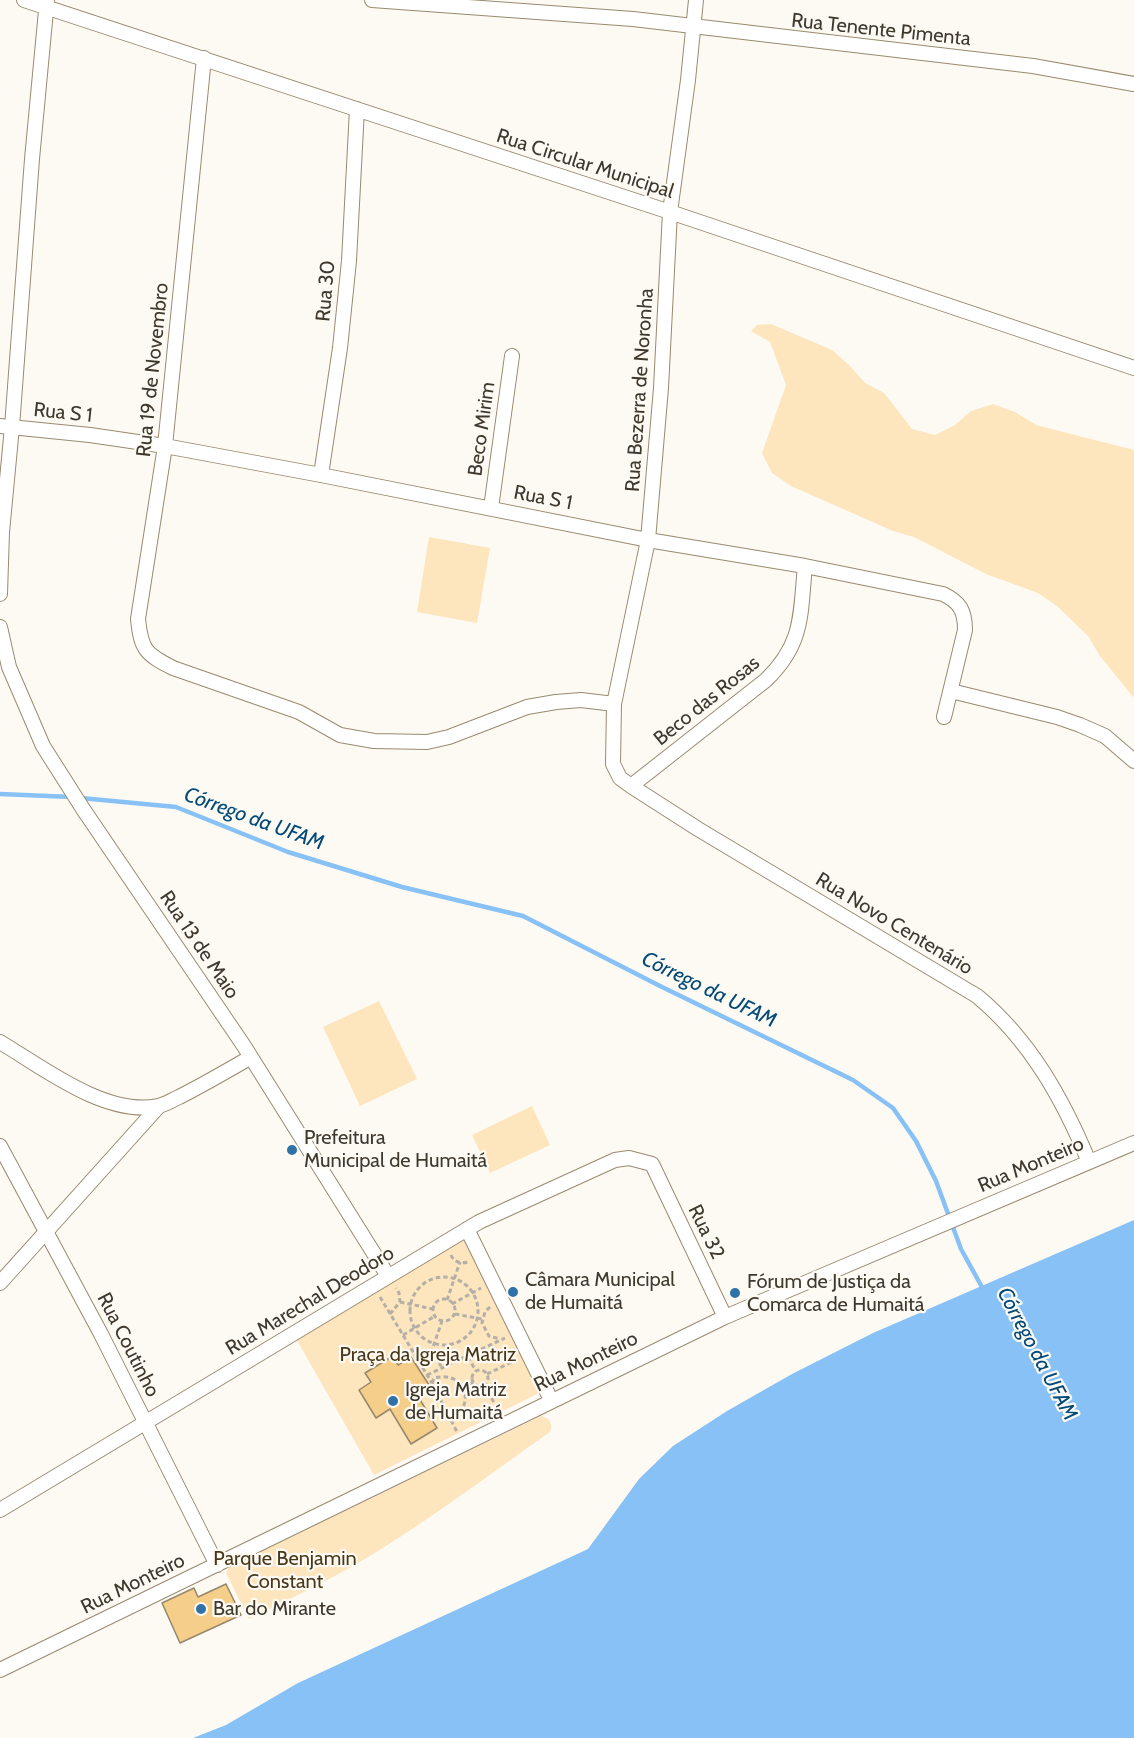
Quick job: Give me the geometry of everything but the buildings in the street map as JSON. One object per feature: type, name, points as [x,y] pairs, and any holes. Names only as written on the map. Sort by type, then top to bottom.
[{"type":"street","name":"Rua Circular Municipal","points":[[24,0],[47,3],[204,58],[1134,368]]},
{"type":"street","name":"Rua Tenente Pimenta","points":[[372,0],[621,18],[1034,66],[1134,84]]},
{"type":"street","name":"Rua Bezerra de Noronha","points":[[625,782],[613,764],[614,704],[648,540],[661,388],[670,212],[696,0]]},
{"type":"street","points":[[0,594],[6,427],[47,3]]},
{"type":"street","name":"Rua 19 de Novembro","points":[[204,58],[165,446],[138,619],[140,639],[146,651],[173,668],[299,712],[340,735],[374,741],[427,742],[449,738],[527,707],[556,702],[581,700],[614,704]]},
{"type":"street","name":"Rua 30","points":[[321,475],[340,348],[347,282],[357,109]]},
{"type":"street","name":"Beco Mirim","points":[[491,508],[512,356]]},
{"type":"street","name":"Rua S 1","points":[[6,427],[90,435],[165,446],[648,540],[805,566],[943,594],[954,599],[962,607],[965,617],[965,630],[944,717]]},
{"type":"street","name":"Beco das Rosas","points":[[625,782],[766,680],[781,665],[798,636],[805,566]]},
{"type":"street","name":"Rua 13 de Maio","points":[[0,627],[9,667],[43,746],[251,1057],[388,1276]]},
{"type":"street","points":[[951,691],[1057,717],[1080,725],[1105,736],[1134,761]]},
{"type":"street","name":"Rua Novo Centenário","points":[[625,782],[708,835],[977,996],[1000,1016],[1022,1041],[1040,1067],[1066,1111],[1089,1162]]},
{"type":"street","points":[[0,1042],[78,1089],[130,1108],[159,1106],[251,1057]]},
{"type":"street","points":[[0,1283],[159,1106]]},
{"type":"street","name":"Rua Monteiro","points":[[0,1670],[505,1422],[726,1317],[939,1224],[1134,1143]]},
{"type":"street","name":"Rua Coutinho","points":[[0,1146],[96,1324],[217,1565]]},
{"type":"street","name":"Rua Marechal Deodoro","points":[[0,1510],[467,1229],[615,1160],[629,1158],[652,1164]]},
{"type":"street","name":"Rua 32","points":[[652,1164],[726,1317]]},
{"type":"street","points":[[467,1229],[551,1400]]},
{"type":"path","points":[[445,1242],[453,1259],[460,1262],[467,1263],[481,1257]]},
{"type":"path","points":[[447,1300],[460,1262]]},
{"type":"path","points":[[388,1276],[399,1293],[400,1302],[390,1314]]},
{"type":"path","points":[[454,1278],[464,1282],[473,1292],[478,1306],[477,1318],[470,1331],[460,1340],[448,1344],[435,1343],[422,1337],[414,1328],[410,1318],[410,1304],[416,1291],[429,1280],[454,1278]]},
{"type":"path","points":[[452,1304],[494,1283]]},
{"type":"path","points":[[373,1286],[432,1383],[450,1421],[464,1443]]},
{"type":"path","points":[[447,1300],[452,1304],[454,1314],[451,1319],[442,1321],[435,1316],[434,1309],[437,1303],[447,1300]]},
{"type":"path","points":[[502,1301],[489,1307],[482,1319],[486,1333],[502,1340]]},
{"type":"path","points":[[400,1302],[434,1309]]},
{"type":"path","points":[[454,1314],[482,1319]]},
{"type":"path","points":[[403,1335],[435,1316]]},
{"type":"path","points":[[431,1353],[442,1321]]},
{"type":"path","points":[[426,1376],[468,1358],[518,1332]]},
{"type":"path","points":[[414,1356],[431,1353],[438,1357],[441,1369]]},
{"type":"path","points":[[487,1374],[528,1353]]},
{"type":"path","points":[[468,1358],[476,1371]]},
{"type":"path","points":[[476,1371],[483,1370],[487,1374],[488,1378],[484,1384]]},
{"type":"path","points":[[474,1382],[473,1375],[476,1371]]},
{"type":"path","points":[[432,1383],[434,1378],[445,1376],[454,1379],[462,1387],[466,1399],[463,1409],[450,1421]]},
{"type":"path","points":[[474,1382],[479,1385],[484,1384]]},
{"type":"path","points":[[462,1387],[474,1382]]},
{"type":"path","points":[[484,1384],[505,1422]]},
{"type":"green space","points":[[771,324],[832,350],[865,383],[884,393],[912,429],[935,435],[955,425],[971,411],[993,404],[1015,412],[1036,425],[1134,450],[1134,698],[1100,656],[1088,636],[1057,606],[1038,593],[986,574],[914,537],[893,531],[791,486],[772,473],[762,453],[786,385],[770,342],[751,331],[757,325]]},
{"type":"green space","points":[[429,537],[490,548],[477,623],[417,612]]},
{"type":"green space","points":[[379,1001],[417,1079],[360,1106],[323,1027]]},
{"type":"green space","points":[[532,1106],[550,1145],[490,1173],[472,1135]]},
{"type":"green space","name":"Praça da Igreja Matriz","points":[[463,1237],[539,1393],[374,1475],[295,1337]]},
{"type":"green space","name":"Parque Benjamin Constant","points":[[541,1416],[550,1422],[550,1432],[443,1508],[362,1561],[249,1619],[226,1573],[229,1567]]},
{"type":"water","points":[[1134,1220],[1134,1738],[193,1738],[226,1725],[298,1683],[588,1549],[639,1479],[673,1446],[727,1411],[792,1374],[873,1333]]},
{"type":"waterway","name":"Córrego da UFAM","points":[[0,794],[72,797]]},
{"type":"waterway","name":"Córrego da UFAM","points":[[81,798],[176,807],[288,852],[402,887],[523,916],[853,1080],[893,1108],[916,1141],[936,1181],[961,1249],[983,1289]]},
{"type":"place","name":"Prefeitura Municipal de Humaitá","points":[[292,1150]]},
{"type":"place","name":"Câmara Municipal de Humaitá","points":[[513,1292]]},
{"type":"place","name":"Fórum de Justiça da Comarca de Humaitá","points":[[735,1293]]},
{"type":"place","name":"Igreja Matriz de Humaitá","points":[[393,1401]]},
{"type":"place","name":"Bar do Mirante","points":[[201,1609]]}]
